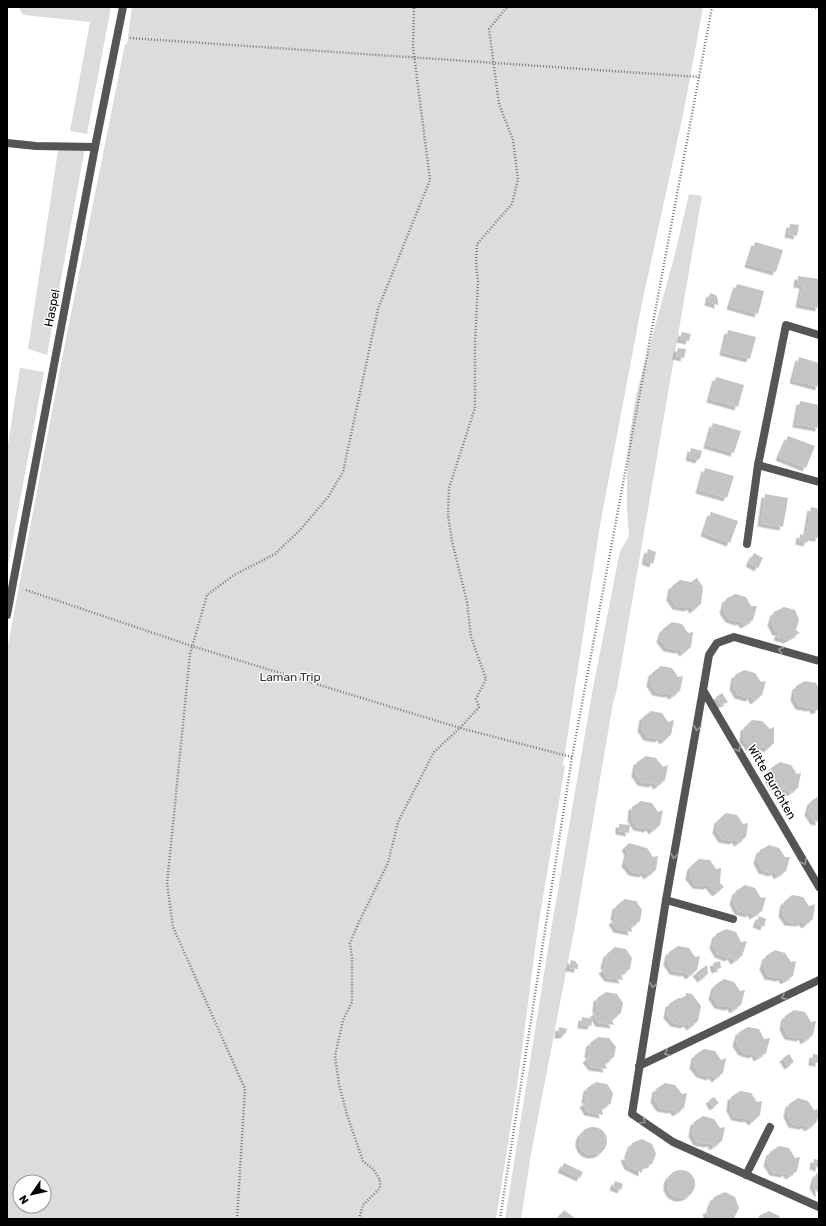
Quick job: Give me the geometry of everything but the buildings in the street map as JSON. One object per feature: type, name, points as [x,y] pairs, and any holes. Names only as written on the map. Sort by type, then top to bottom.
[{"type":"street","name":"Haspel","points":[[7,615],[94,147],[123,7]]},
{"type":"street","points":[[7,143],[36,146],[94,147]]},
{"type":"street","points":[[747,544],[758,465],[786,325],[819,335]]},
{"type":"street","points":[[758,465],[819,482]]},
{"type":"street","points":[[819,661],[734,637],[717,643],[709,655],[666,900],[632,1114],[673,1142],[819,1207]]},
{"type":"street","name":"Witte Burchten","points":[[703,690],[819,887]]},
{"type":"street","points":[[666,900],[733,919]]},
{"type":"street","points":[[639,1066],[819,980]]},
{"type":"street","points":[[746,1175],[770,1127]]},
{"type":"path","points":[[237,1219],[245,1089],[173,927],[167,884],[190,654],[207,595],[234,576],[275,554],[300,530],[328,497],[343,472],[378,309],[430,180],[413,47],[414,7]]},
{"type":"path","points":[[359,1219],[363,1205],[380,1188],[380,1180],[374,1170],[362,1161],[342,1096],[335,1056],[343,1020],[352,1002],[352,958],[350,943],[388,863],[398,822],[434,752],[460,728],[479,707],[476,699],[486,679],[472,637],[467,602],[452,540],[448,515],[449,488],[475,408],[475,343],[478,282],[476,244],[512,204],[518,179],[512,140],[499,104],[492,62],[489,29],[507,7]]},
{"type":"path","points":[[500,1219],[572,757],[712,7]]},
{"type":"path","points":[[812,7],[819,9]]},
{"type":"path","points":[[118,37],[700,77]]},
{"type":"path","points":[[12,585],[192,646],[460,728],[572,757]]},
{"type":"green space","points":[[19,7],[111,7],[87,134],[70,131],[90,22],[24,15]]},
{"type":"green space","name":"Laman Trip","points":[[132,7],[703,7],[684,110],[642,303],[600,525],[563,765],[565,766],[538,927],[517,1087],[496,1219],[7,1219],[7,650],[61,364],[125,44],[127,44]]},
{"type":"green space","points":[[59,144],[85,148],[47,355],[28,349]]},
{"type":"green space","points":[[689,194],[702,196],[576,920],[531,1154],[521,1219],[505,1219],[551,930],[593,688],[620,551],[629,536],[627,510],[627,467],[630,433],[636,395],[674,258]]},
{"type":"green space","points":[[20,368],[44,372],[7,570],[7,451]]}]
